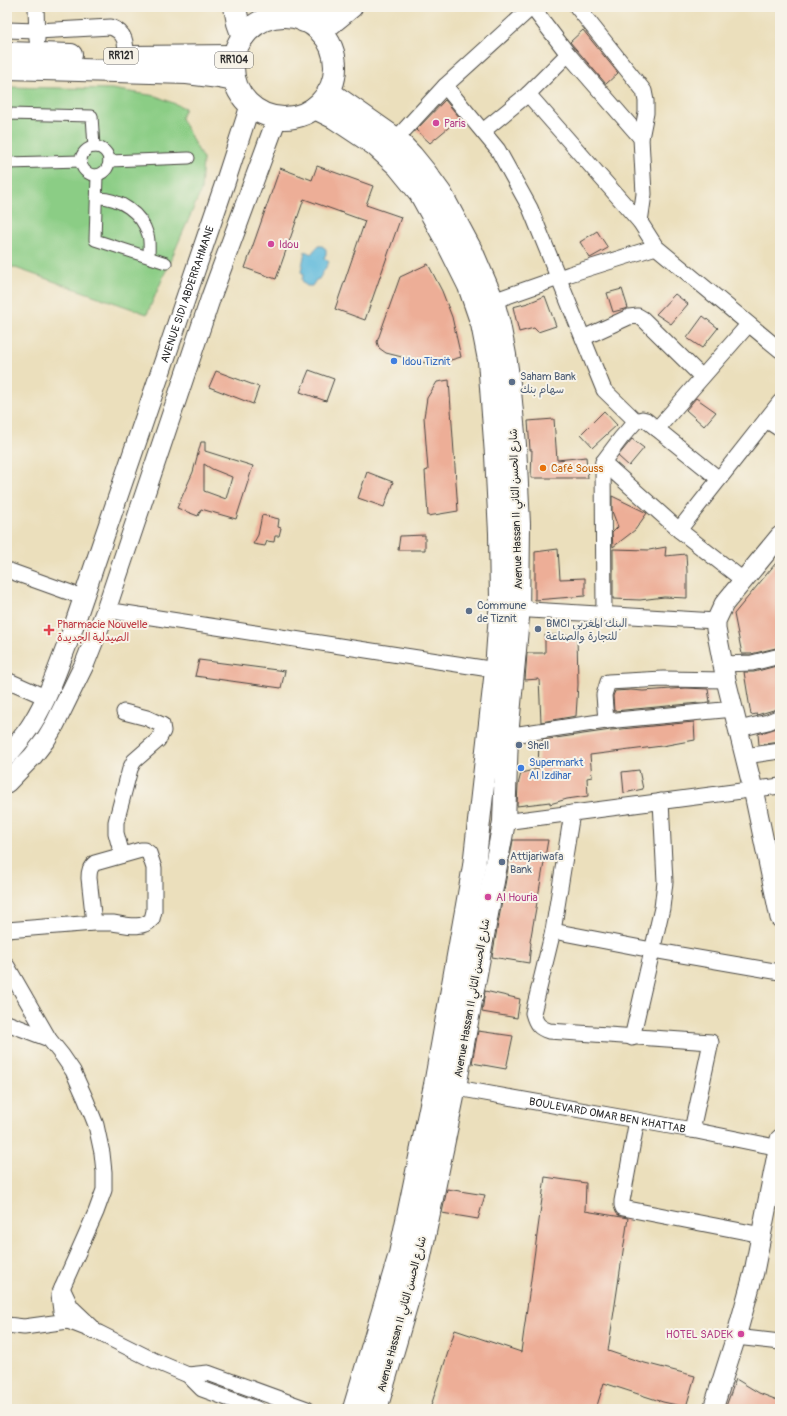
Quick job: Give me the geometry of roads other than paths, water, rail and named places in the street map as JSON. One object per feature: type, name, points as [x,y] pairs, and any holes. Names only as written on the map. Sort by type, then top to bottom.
[{"type":"main road","name":"RR104","points":[[235,7],[238,23],[244,39]]},
{"type":"main road","points":[[242,7],[244,39]]},
{"type":"main road","points":[[304,21],[323,7]]},
{"type":"main road","points":[[322,33],[330,24],[351,7]]},
{"type":"main road","name":"RR104","points":[[279,16],[288,16],[304,21],[314,26],[322,33],[331,48],[335,66],[329,92],[315,108],[304,115],[291,118],[277,118],[263,114],[250,106],[240,94],[234,80],[233,68],[244,39],[263,21],[279,16]]},
{"type":"main road","name":"RR121","points":[[7,68],[37,61],[126,57],[244,39]]},
{"type":"main road","name":"RR121","points":[[7,53],[37,61],[187,72],[234,80]]},
{"type":"main road","name":"Avenue Hassan II شارع الحسن الثاني","points":[[329,92],[341,101],[391,147],[425,172],[441,194],[472,252],[493,301],[500,324],[506,355],[515,445],[519,524],[514,609],[497,737],[474,866],[445,1086]]},
{"type":"main road","name":"Avenue Hassan II شارع الحسن الثاني","points":[[315,108],[391,147],[408,177],[420,193],[460,265],[482,324],[489,360],[500,533],[514,609],[496,670],[497,737],[504,822],[495,870],[445,1086],[376,1409]]},
{"type":"main road","points":[[474,866],[495,870]]},
{"type":"main road","name":"Avenue Hassan II شارع الحسن الثاني","points":[[354,1409],[409,1257]]},
{"type":"street","points":[[36,7],[37,61]]},
{"type":"street","points":[[391,147],[445,86],[532,7],[568,54],[641,138]]},
{"type":"street","points":[[578,7],[644,91],[646,113],[641,138],[644,194],[640,222]]},
{"type":"street","points":[[7,30],[37,31],[111,27],[118,30],[123,36],[126,44],[126,57]]},
{"type":"street","points":[[483,131],[528,94],[568,54]]},
{"type":"street","points":[[445,86],[498,150],[530,208],[604,390],[636,421]]},
{"type":"street","points":[[528,94],[640,222],[656,247],[748,325],[780,350]]},
{"type":"street","name":"AVENUE SIDI ABDERRAHMANE","points":[[7,756],[32,724],[45,698],[70,637],[124,483],[250,106]]},
{"type":"street","points":[[7,114],[92,116],[94,147]]},
{"type":"street","points":[[7,783],[33,756],[46,739],[85,663],[106,610],[210,297],[277,118]]},
{"type":"street","points":[[94,147],[106,152],[109,161],[106,170],[97,175],[93,175],[85,170],[81,161],[86,151],[94,147]]},
{"type":"street","points":[[109,161],[189,158]]},
{"type":"street","points":[[7,163],[81,161]]},
{"type":"street","points":[[97,175],[94,240],[166,263]]},
{"type":"street","points":[[96,198],[105,198],[122,203],[134,212],[144,224],[148,234],[149,257]]},
{"type":"street","points":[[493,301],[656,247]]},
{"type":"street","points":[[583,338],[628,317],[638,316],[643,319],[702,377]]},
{"type":"street","points":[[657,429],[748,325]]},
{"type":"street","points":[[679,530],[780,402]]},
{"type":"street","points":[[604,615],[603,462],[621,438],[636,421],[642,419],[646,420],[719,480]]},
{"type":"street","points":[[766,420],[780,430]]},
{"type":"street","points":[[603,462],[679,530],[743,580]]},
{"type":"street","points":[[124,483],[146,490]]},
{"type":"street","points":[[780,536],[724,604],[716,621],[716,629],[725,672],[753,789],[780,918]]},
{"type":"street","points":[[7,570],[84,598]]},
{"type":"street","points":[[514,609],[716,621]]},
{"type":"street","points":[[106,610],[496,670]]},
{"type":"street","points":[[606,721],[604,695],[608,682],[663,679],[725,672],[780,656]]},
{"type":"street","points":[[7,680],[45,698]]},
{"type":"street","points":[[497,737],[606,721],[734,709]]},
{"type":"street","points":[[122,855],[116,833],[116,822],[130,769],[134,761],[158,740],[164,731],[162,725],[156,722],[124,712]]},
{"type":"street","points":[[739,729],[768,722],[780,717]]},
{"type":"street","points":[[745,756],[780,751]]},
{"type":"street","points":[[504,822],[780,786]]},
{"type":"street","points":[[632,1038],[662,908],[665,882],[661,801]]},
{"type":"street","points":[[572,813],[553,930],[533,1013],[536,1023],[541,1029],[549,1031],[632,1038],[711,1042],[692,1130]]},
{"type":"street","points":[[7,930],[94,923],[114,923],[140,926],[149,922],[154,916],[154,868],[149,853],[144,850],[122,855],[96,863],[90,868],[89,878],[94,923]]},
{"type":"street","points":[[553,930],[652,950],[780,972]]},
{"type":"street","points":[[7,966],[49,1039],[73,1071],[96,1125],[104,1172],[104,1190],[59,1295],[61,1311],[68,1321]]},
{"type":"street","points":[[7,1023],[49,1039]]},
{"type":"street","name":"BOULEVARD OMAR BEN KHATTAB","points":[[445,1086],[780,1145]]},
{"type":"street","points":[[637,1120],[622,1201],[623,1208],[762,1235]]},
{"type":"street","points":[[713,1409],[736,1337],[754,1272],[780,1145]]},
{"type":"street","points":[[62,1287],[72,1307],[99,1333]]},
{"type":"street","points":[[7,1325],[24,1327],[68,1321],[99,1333],[155,1361],[188,1375],[202,1389],[257,1409]]},
{"type":"street","points":[[736,1337],[780,1342]]},
{"type":"street","points":[[188,1375],[208,1373],[307,1409]]},
{"type":"street","points":[[231,1400],[237,1384]]},
{"type":"water","points":[[318,246],[322,246],[326,249],[324,258],[329,262],[319,279],[316,280],[312,286],[307,286],[303,283],[302,279],[304,274],[301,272],[305,251],[311,254]]},
{"type":"place","name":"Paris","points":[[436,123]]},
{"type":"place","name":"Idou","points":[[271,244]]},
{"type":"place","name":"Idou Tiznit","points":[[394,361]]},
{"type":"place","name":"Saham Bank سهام بنك","points":[[512,382]]},
{"type":"place","name":"Café Souss","points":[[543,468]]},
{"type":"place","name":"Commune de Tiznit","points":[[469,611]]},
{"type":"place","name":"BMCI البنك المغربي للتجارة والصناعة","points":[[538,629]]},
{"type":"place","name":"Pharmacie Nouvelle الصيدلية الجديدة","points":[[49,630]]},
{"type":"place","name":"Shell","points":[[519,745]]},
{"type":"place","name":"Supermarkt Al Izdihar","points":[[521,768]]},
{"type":"place","name":"Attijariwafa Bank","points":[[502,862]]},
{"type":"place","name":"Al Houria","points":[[488,897]]},
{"type":"place","name":"HOTEL SADEK","points":[[741,1334]]}]
